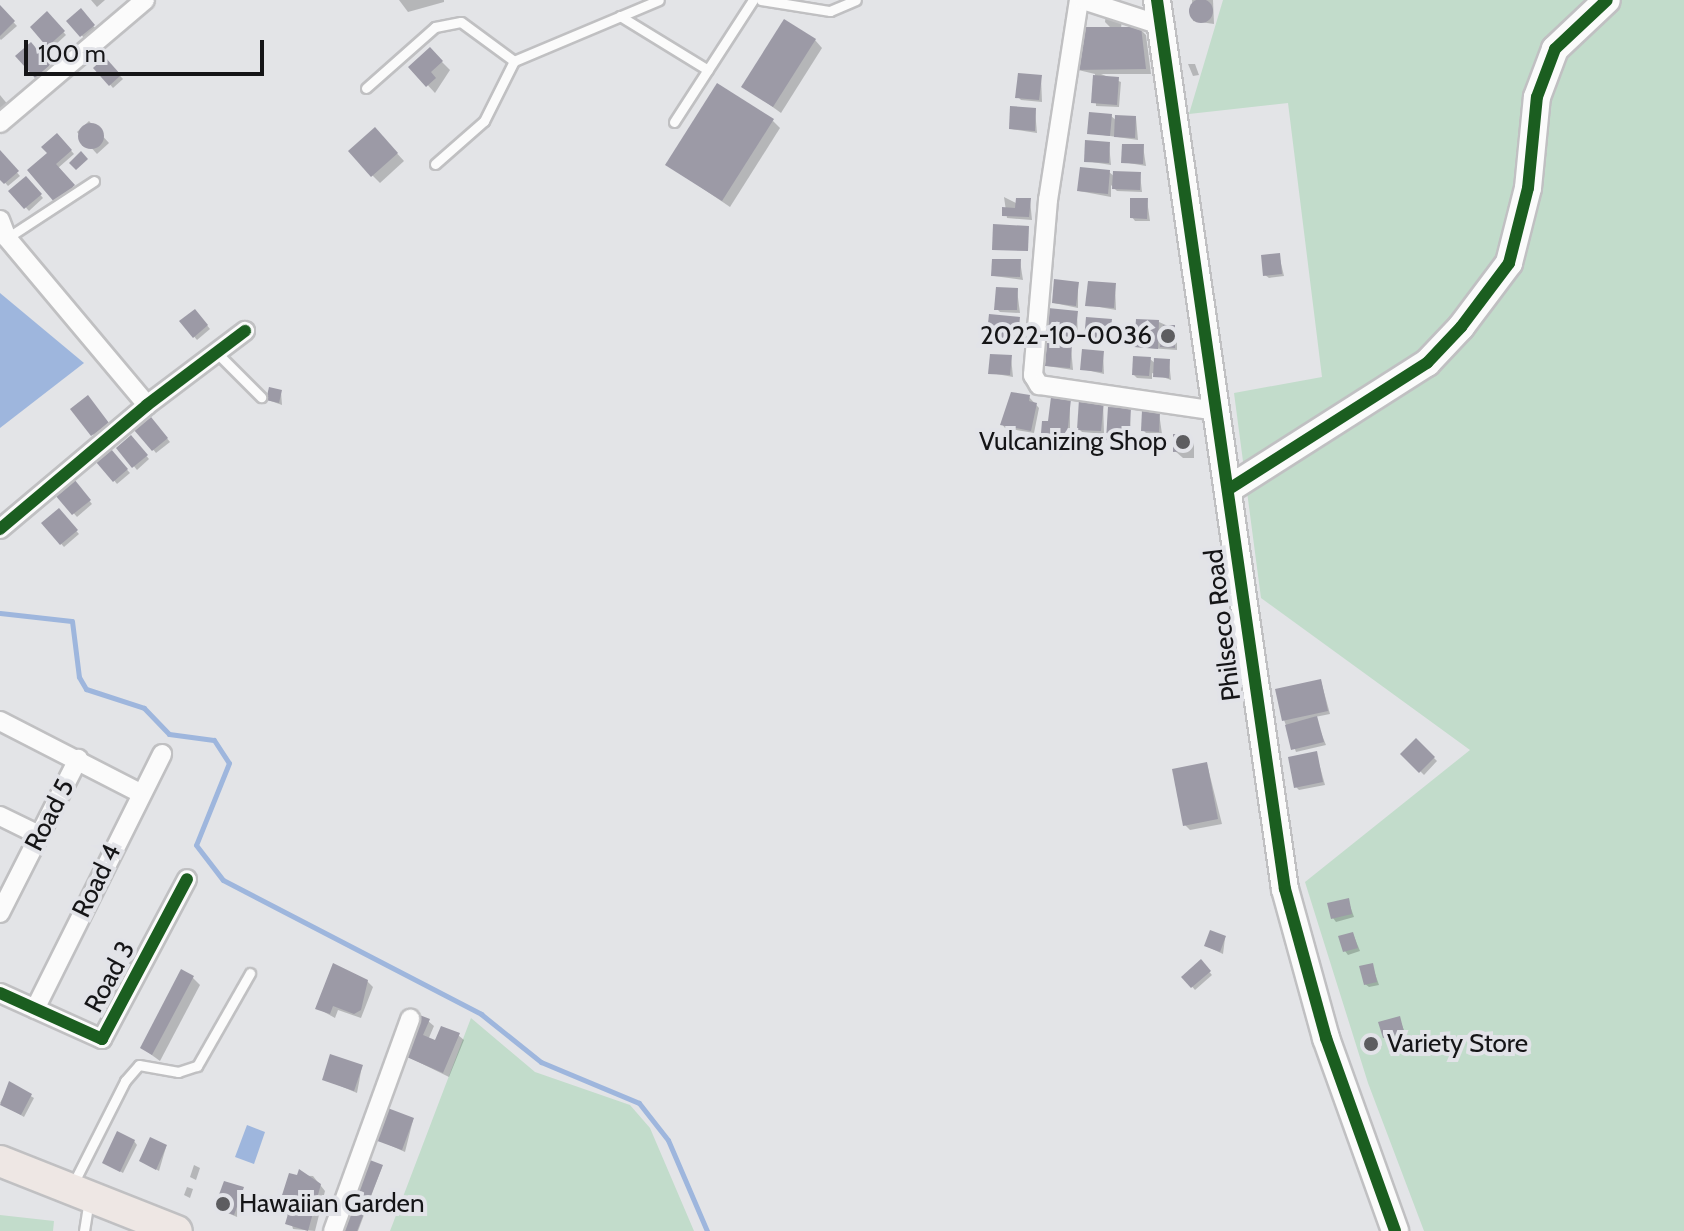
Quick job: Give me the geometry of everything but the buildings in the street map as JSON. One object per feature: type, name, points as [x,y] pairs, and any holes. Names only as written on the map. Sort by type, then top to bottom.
[{"type":"main road","points":[[0,1161],[177,1231]]},
{"type":"street","points":[[0,123],[145,0]]},
{"type":"street","points":[[1158,12],[1081,0],[1048,200],[1035,381],[1217,411]]},
{"type":"street","points":[[1229,489],[1415,372],[1461,327],[1509,263],[1528,188],[1537,97],[1555,49],[1607,0]]},
{"type":"street","name":"Philseco Road","points":[[1158,12],[1229,489],[1258,731],[1285,889],[1326,1038],[1395,1231]]},
{"type":"street","points":[[3,229],[147,405]]},
{"type":"street","points":[[0,529],[147,405],[245,331]]},
{"type":"street","points":[[0,721],[140,793]]},
{"type":"street","name":"Road 4","points":[[35,1009],[162,754]]},
{"type":"street","name":"Road 5","points":[[0,913],[78,759]]},
{"type":"street","points":[[0,816],[39,835]]},
{"type":"street","name":"Road 3","points":[[0,993],[102,1039],[187,879]]},
{"type":"street","points":[[333,1231],[410,1019]]},
{"type":"lane","points":[[435,164],[484,121],[514,61],[659,0]]},
{"type":"lane","points":[[674,122],[753,0]]},
{"type":"lane","points":[[761,0],[830,11],[856,0]]},
{"type":"lane","points":[[620,16],[708,70]]},
{"type":"lane","points":[[366,88],[435,27],[449,23],[471,27],[514,61]]},
{"type":"lane","points":[[3,229],[94,181]]},
{"type":"lane","points":[[216,352],[261,397]]},
{"type":"lane","points":[[84,1231],[80,1194],[132,1073],[149,1063],[178,1072],[197,1066],[250,973]]},
{"type":"green space","points":[[1223,0],[1684,0],[1684,1231],[1424,1231],[1368,1083],[1305,882],[1470,750],[1261,598],[1234,393],[1322,377],[1288,103],[1189,114]]},
{"type":"green space","points":[[471,1018],[535,1072],[630,1105],[650,1128],[694,1231],[390,1231]]},
{"type":"green space","points":[[0,1215],[54,1221],[53,1231],[0,1231]]},
{"type":"water","points":[[0,293],[84,363],[0,428]]},
{"type":"water","points":[[247,1125],[265,1132],[254,1164],[235,1157]]},
{"type":"waterway","points":[[0,613],[72,621],[79,677],[86,689],[144,708],[169,734],[214,740],[229,763],[196,845],[223,880],[481,1014],[541,1062],[639,1103],[668,1140],[707,1231]]},
{"type":"cycle path","points":[[1157,0],[1285,889],[1326,1038],[1395,1231]]},
{"type":"cycle path","points":[[1229,489],[1427,363],[1461,327],[1509,263],[1528,188],[1537,97],[1555,49],[1607,0]]},
{"type":"cycle path","points":[[0,529],[147,405],[245,331]]},
{"type":"cycle path","points":[[0,993],[102,1039],[187,879]]},
{"type":"place","name":"2022-10-0036","points":[[1168,336]]},
{"type":"place","name":"Vulcanizing Shop","points":[[1183,442]]},
{"type":"place","name":"Variety Store","points":[[1371,1044]]},
{"type":"place","name":"Hawaiian Garden","points":[[223,1204]]}]
